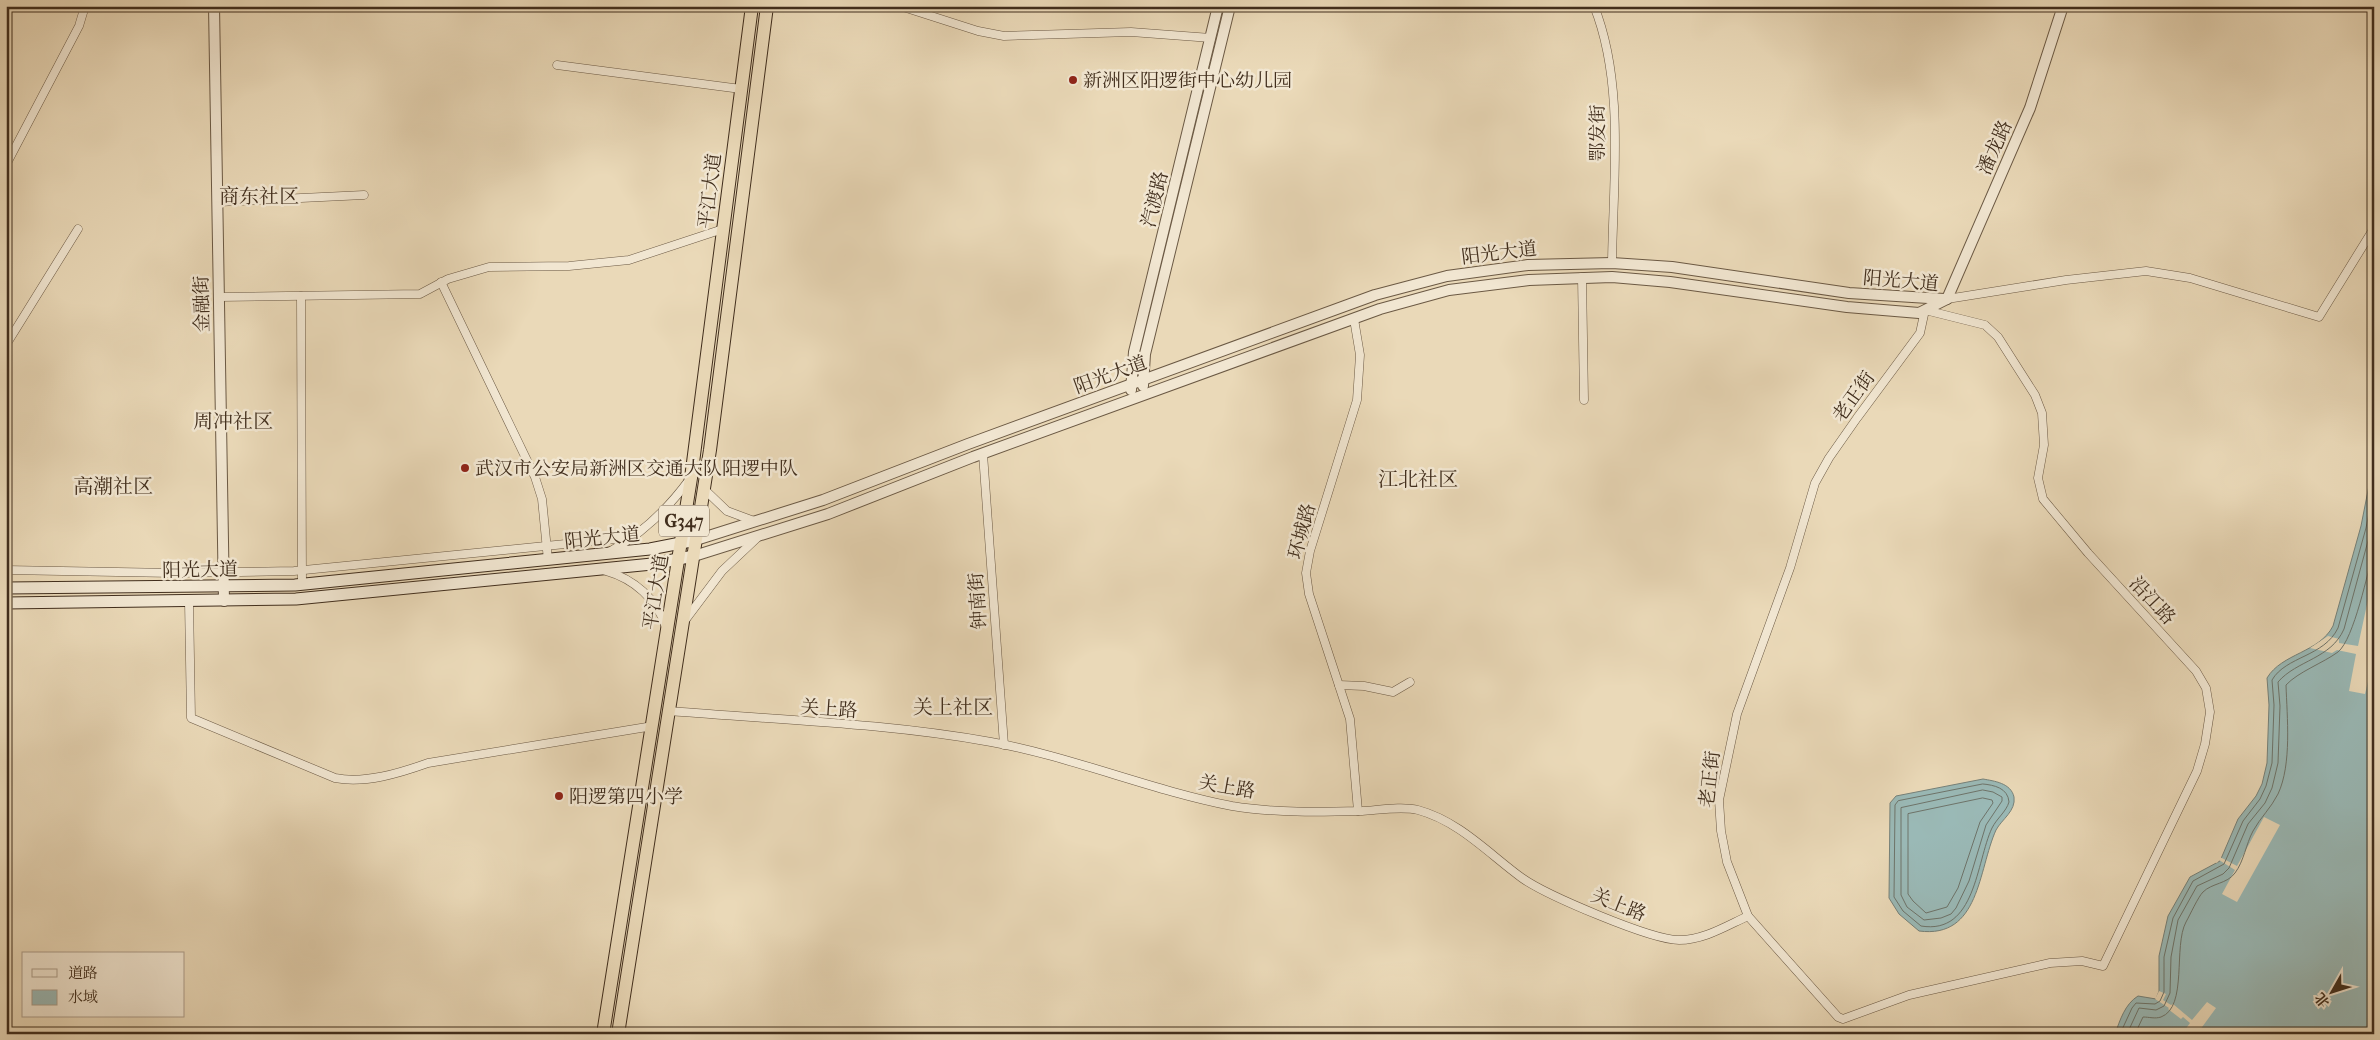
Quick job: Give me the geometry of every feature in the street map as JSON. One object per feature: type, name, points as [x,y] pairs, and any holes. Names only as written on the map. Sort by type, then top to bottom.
[{"type":"highway","name":"平江大道","points":[[603,1034],[691,478],[752,6]]},
{"type":"highway","name":"平江大道","points":[[618,1034],[704,490],[767,6]]},
{"type":"main road","name":"阳光大道","points":[[6,588],[302,584],[606,554],[681,544],[696,540]]},
{"type":"main road","name":"阳光大道","points":[[6,603],[296,599],[599,569],[679,560],[694,556]]},
{"type":"street","points":[[6,165],[79,26],[85,6]]},
{"type":"street","name":"金融街","points":[[214,6],[224,601]]},
{"type":"street","points":[[900,6],[978,31],[1004,36],[1139,32],[1211,38]]},
{"type":"street","name":"汽渡路","points":[[1130,401],[1134,352],[1218,6]]},
{"type":"street","name":"汽渡路","points":[[1142,397],[1146,354],[1230,6]]},
{"type":"street","name":"鄂发街","points":[[1594,6],[1607,50],[1614,103],[1612,263]]},
{"type":"street","name":"潘龙路","points":[[1947,299],[2030,108],[2063,6]]},
{"type":"street","points":[[556,65],[741,89]]},
{"type":"street","points":[[217,202],[364,195]]},
{"type":"street","points":[[1947,299],[2066,280],[2146,270],[2190,278],[2319,317],[2374,228]]},
{"type":"street","points":[[6,345],[78,229]]},
{"type":"street","points":[[219,297],[420,294],[441,282],[489,267],[569,266],[628,260],[723,229]]},
{"type":"street","name":"阳光大道","points":[[696,540],[823,500],[968,444],[1375,295],[1420,282],[1474,271],[1528,265],[1612,263],[1672,267],[1849,293],[1947,299]]},
{"type":"street","points":[[1582,277],[1584,400]]},
{"type":"street","name":"阳光大道","points":[[694,556],[828,514],[983,454],[1401,302],[1450,290],[1529,280],[1582,277],[1670,282],[1865,309],[1918,313],[1947,299]]},
{"type":"street","points":[[441,282],[536,477],[542,499],[548,560]]},
{"type":"street","points":[[301,296],[302,584]]},
{"type":"street","name":"老正街","points":[[1925,310],[1920,333],[1857,418],[1829,458],[1815,483],[1790,568],[1737,714],[1724,772],[1720,800],[1720,816],[1727,862],[1748,916],[1838,1017],[1843,1019],[1909,995],[2050,963],[2077,961],[2103,966]]},
{"type":"street","name":"沿江路","points":[[1925,310],[1985,325],[1998,337],[2036,395],[2042,412],[2044,445],[2038,478],[2043,499],[2088,553],[2196,671],[2209,696],[2210,712],[2207,736],[2192,785],[2103,966]]},
{"type":"street","name":"环城路","points":[[1354,319],[1360,355],[1358,400],[1310,551],[1306,574],[1309,594],[1353,734],[1358,811]]},
{"type":"street","name":"钟南街","points":[[983,454],[1004,745]]},
{"type":"street","points":[[606,554],[634,536],[658,517],[691,478]]},
{"type":"street","points":[[704,490],[727,511],[756,522]]},
{"type":"street","points":[[684,623],[701,597],[722,571],[761,535]]},
{"type":"street","points":[[6,570],[223,572],[302,570],[634,536]]},
{"type":"street","points":[[599,569],[617,574],[641,590],[655,604],[668,631]]},
{"type":"street","points":[[189,601],[192,718],[335,778],[358,779],[405,771],[428,763],[653,726]]},
{"type":"street","points":[[1339,685],[1364,686],[1393,692],[1410,682]]},
{"type":"street","name":"关上路","points":[[670,711],[948,735],[1004,745],[1090,766],[1168,791],[1234,806],[1304,812],[1416,809],[1430,814],[1463,832],[1537,887],[1658,938],[1680,940],[1703,937],[1748,916]]},
{"type":"water","points":[[2374,460],[2374,1034],[2115,1034],[2124,1013],[2133,999],[2138,996],[2156,999],[2159,991],[2159,956],[2168,916],[2190,877],[2220,861],[2238,819],[2256,796],[2262,784],[2267,763],[2269,705],[2267,678],[2282,663],[2319,642],[2333,626],[2361,526]]},
{"type":"water","points":[[1983,779],[2006,786],[2014,797],[2013,807],[1996,830],[1974,899],[1965,913],[1954,924],[1939,931],[1919,931],[1899,914],[1889,898],[1890,803],[1896,796]]},
{"type":"pier","points":[[2374,572],[2374,656],[2365,694],[2349,691],[2356,654],[2337,650],[2332,653],[2310,648],[2328,636],[2339,639],[2339,643],[2358,646]]},
{"type":"pier","points":[[2264,817],[2280,825],[2237,902],[2222,894],[2235,870],[2219,860],[2217,863],[2215,862],[2220,857],[2237,866]]},
{"type":"pier","points":[[2159,991],[2166,994],[2163,1000],[2171,1005],[2173,1004],[2192,1020],[2207,1002],[2216,1008],[2197,1034],[2182,1034],[2190,1023],[2183,1017],[2181,1019],[2155,999]]},
{"type":"place","name":"新洲区阳逻街中心幼儿园","points":[[1073,80]]},
{"type":"place","name":"武汉市公安局新洲区交通大队阳逻中队","points":[[465,468]]},
{"type":"place","name":"阳逻第四小学","points":[[559,796]]},
{"type":"district","name":"商东社区","points":[[259,196]]},
{"type":"district","name":"周冲社区","points":[[233,421]]},
{"type":"district","name":"江北社区","points":[[1418,479]]},
{"type":"district","name":"高潮社区","points":[[113,486]]},
{"type":"district","name":"关上社区","points":[[953,707]]}]
